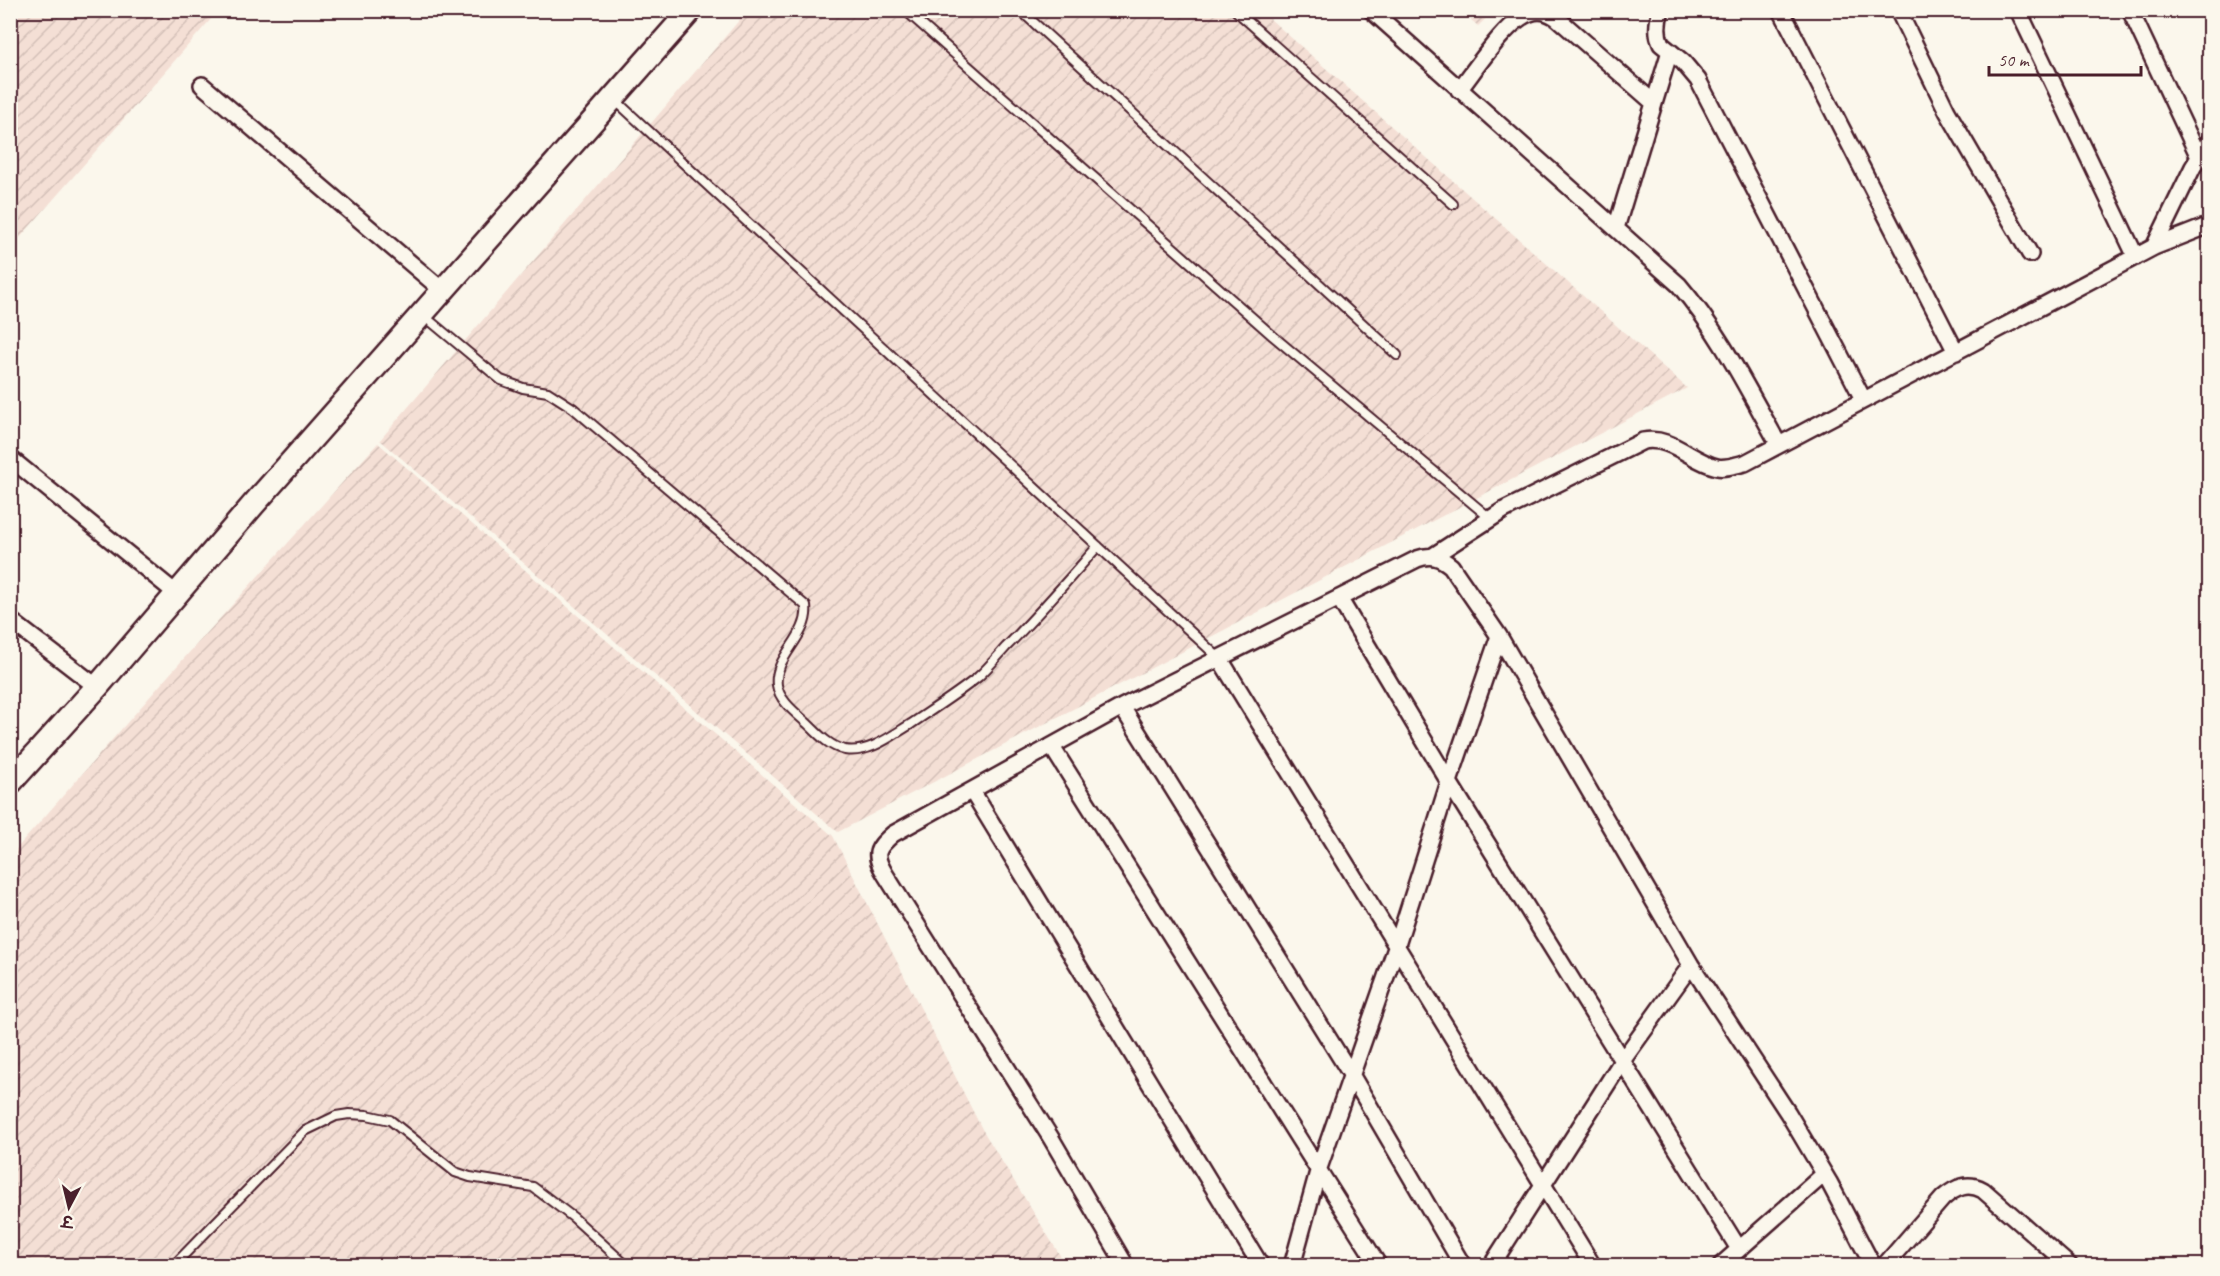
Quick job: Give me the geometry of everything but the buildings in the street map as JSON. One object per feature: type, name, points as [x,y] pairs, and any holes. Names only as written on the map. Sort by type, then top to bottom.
[{"type":"main road","points":[[10,783],[97,687],[683,15]]},
{"type":"street","points":[[1371,10],[1666,272],[1698,307],[1779,445]]},
{"type":"street","points":[[1661,10],[1657,26],[1659,39],[1698,80],[1863,399]]},
{"type":"street","points":[[1781,10],[1956,352]]},
{"type":"street","points":[[1898,10],[1947,111],[2030,254]]},
{"type":"street","points":[[2018,10],[2136,257]]},
{"type":"street","points":[[2130,10],[2199,157]]},
{"type":"street","points":[[1459,90],[1519,18],[1540,11],[1557,18],[1654,103]]},
{"type":"street","points":[[1616,228],[1670,51]]},
{"type":"street","points":[[202,85],[442,290]]},
{"type":"street","points":[[2154,247],[2199,157],[2210,140]]},
{"type":"street","points":[[1126,1266],[1051,1138],[878,862],[877,852],[884,842],[894,834],[1122,707],[1418,559],[1433,556],[1504,510],[1643,441],[1653,439],[1664,441],[1717,467],[1730,467],[1745,463],[2154,247],[2210,225]]},
{"type":"street","points":[[10,458],[177,594]]},
{"type":"street","points":[[1433,556],[1441,558],[1450,566],[1499,636],[1691,965],[1788,1113],[1829,1182],[1873,1266]]},
{"type":"street","points":[[1339,598],[1449,782],[1739,1249]]},
{"type":"street","points":[[10,620],[97,687]]},
{"type":"street","points":[[1292,1266],[1319,1168],[1397,945],[1499,636]]},
{"type":"street","points":[[1220,659],[1593,1266]]},
{"type":"street","points":[[1122,707],[1352,1076],[1463,1266]]},
{"type":"street","points":[[1052,747],[1379,1266]]},
{"type":"street","points":[[972,791],[1261,1266]]},
{"type":"street","points":[[1491,1266],[1622,1061],[1691,965]]},
{"type":"street","points":[[1720,1266],[1823,1175]]},
{"type":"street","points":[[1884,1266],[1954,1188],[1976,1186],[2070,1266]]},
{"type":"lane","points":[[905,10],[1273,336],[1491,519]]},
{"type":"lane","points":[[1020,10],[1397,355]]},
{"type":"lane","points":[[1234,10],[1453,204]]},
{"type":"lane","points":[[613,98],[1220,659]]},
{"type":"lane","points":[[422,314],[501,380],[523,388],[548,392],[573,408],[806,606],[807,617],[803,629],[778,671],[777,685],[782,698],[819,734],[833,745],[845,750],[860,750],[880,744],[978,676],[1029,624],[1098,546]]},
{"type":"lane","points":[[173,1266],[305,1131],[336,1116],[349,1114],[390,1120],[456,1172],[470,1177],[533,1187],[574,1218],[627,1266]]},
{"type":"shaded area","points":[[748,10],[1261,11],[1687,388],[838,832],[380,440]]},
{"type":"shaded area","points":[[10,11],[218,11],[11,248]]},
{"type":"shaded area","points":[[1461,11],[1494,11],[1478,26]]},
{"type":"shaded area","points":[[378,443],[833,836],[982,1129],[1066,1265],[11,1266],[11,855]]}]
